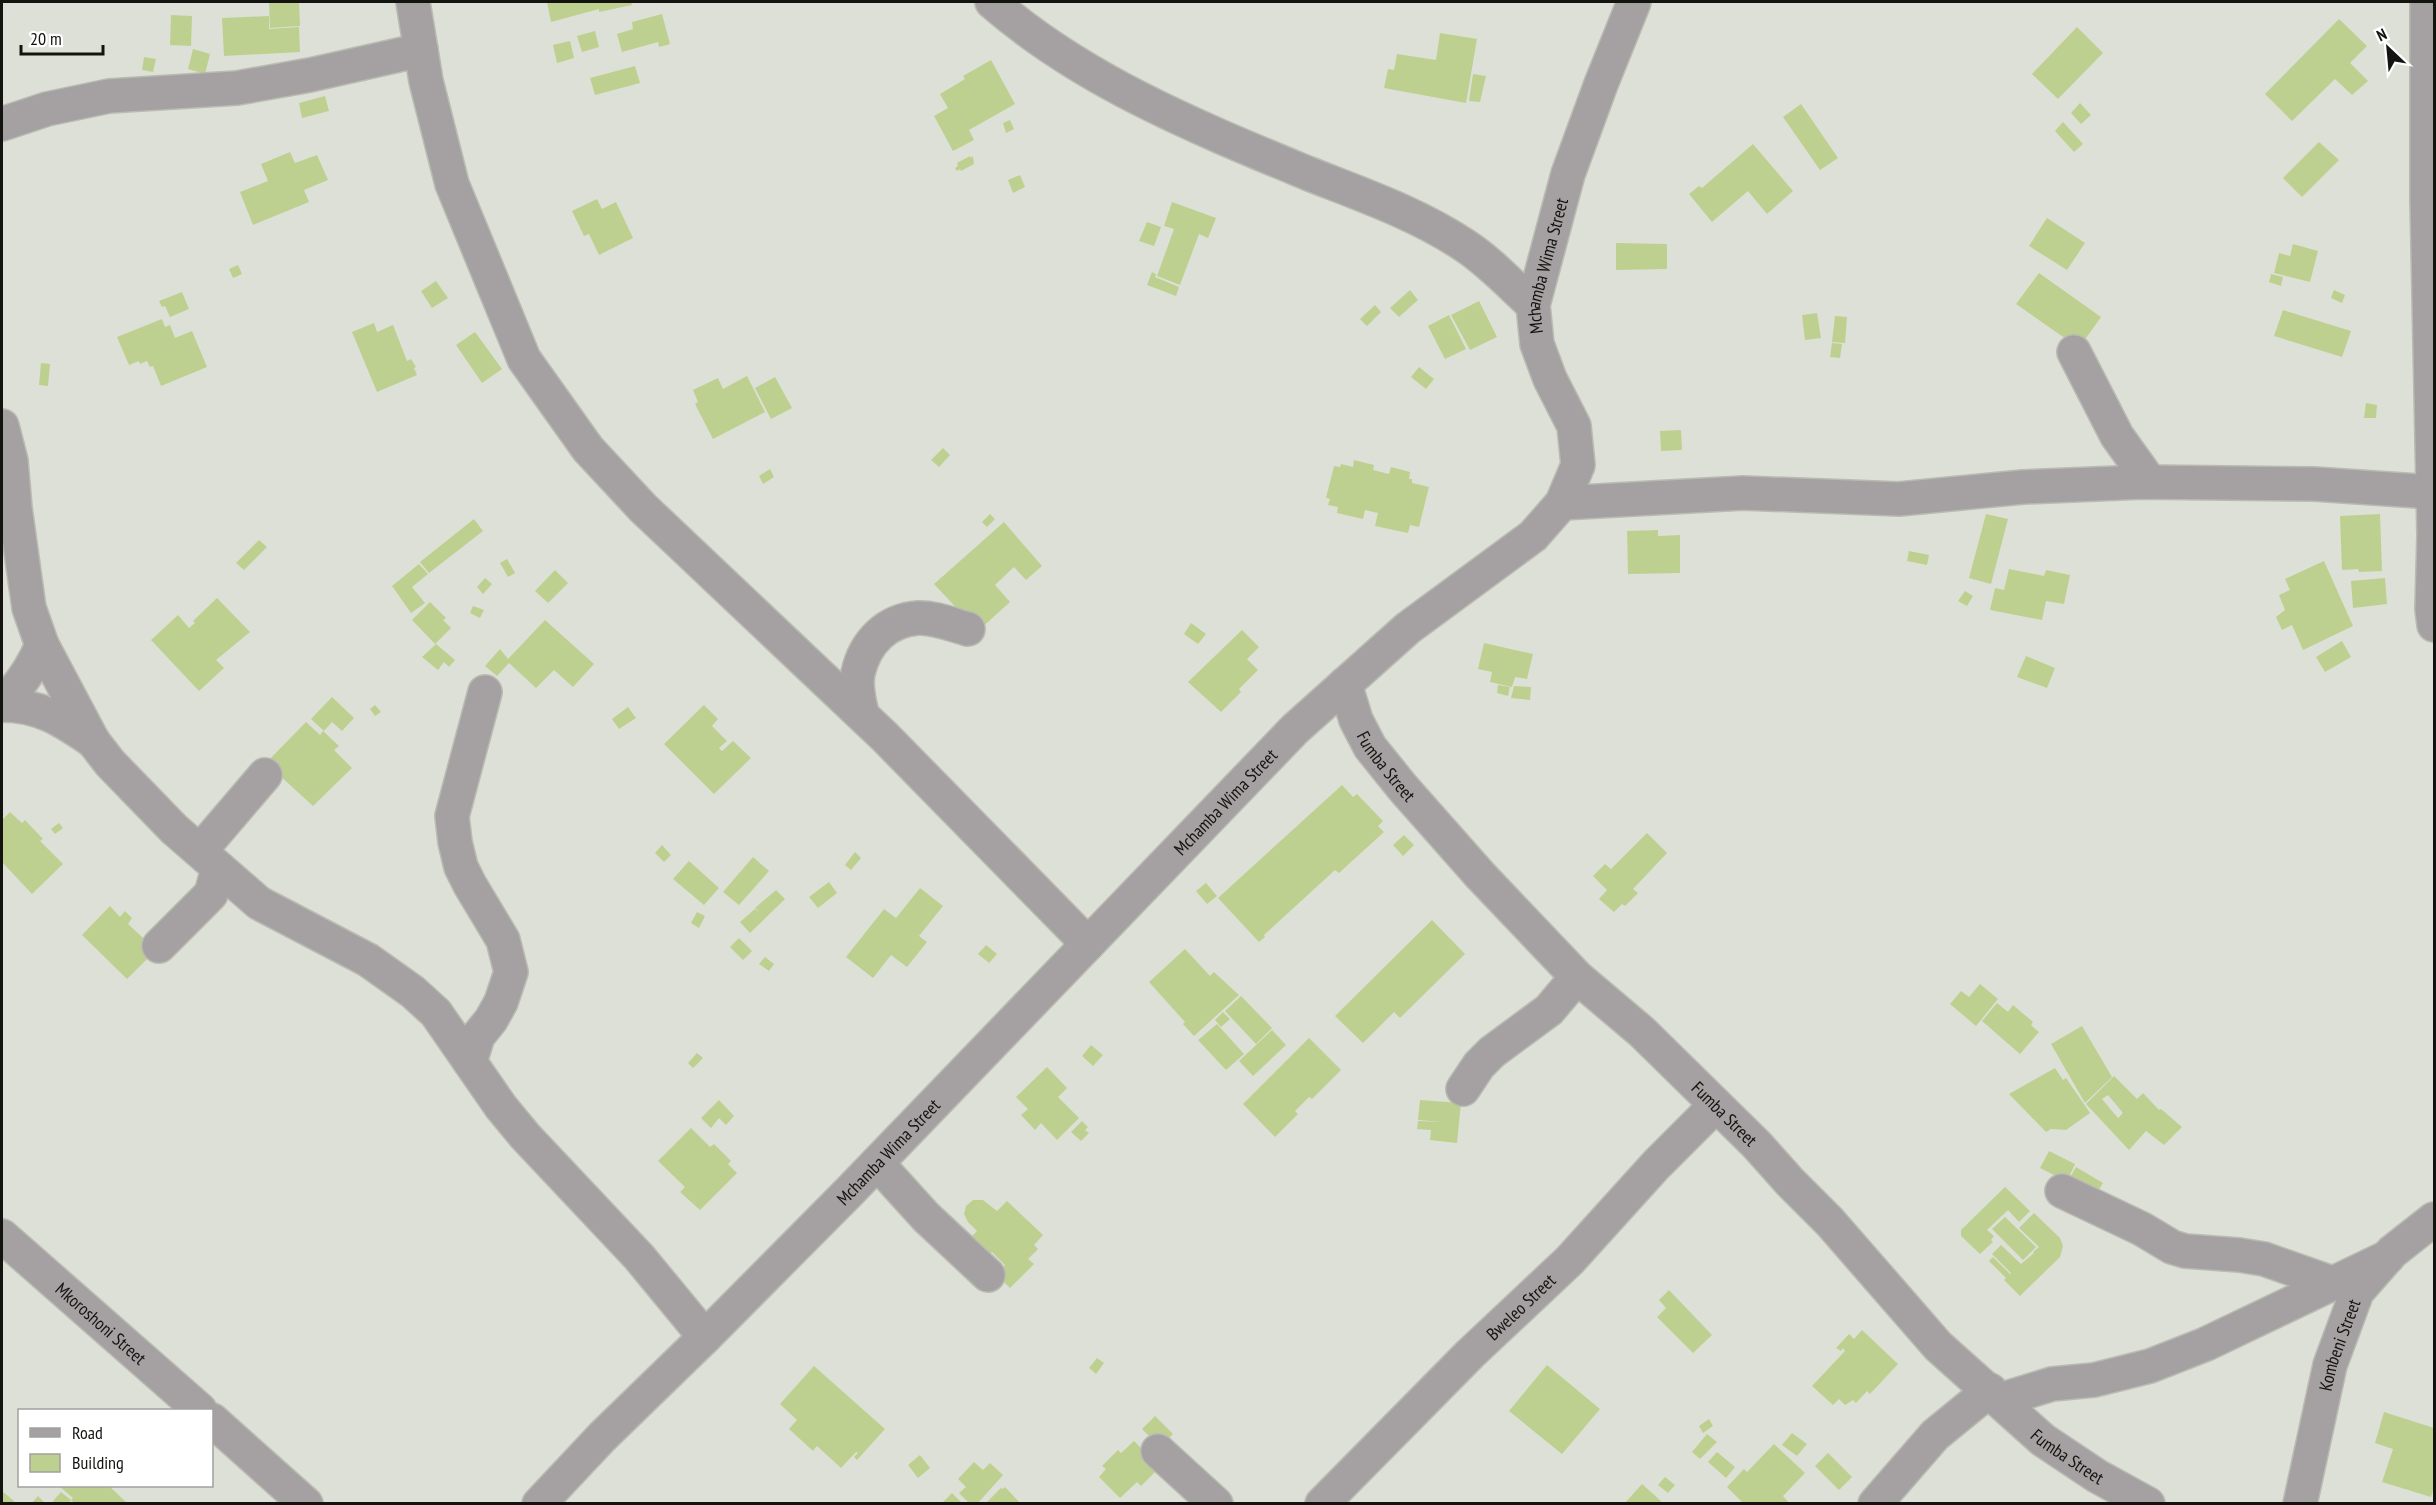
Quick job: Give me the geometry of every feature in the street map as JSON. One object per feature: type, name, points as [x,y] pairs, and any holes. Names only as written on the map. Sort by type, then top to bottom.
[{"type":"street","points":[[413,2],[426,81],[452,184],[524,359],[588,449],[643,508],[862,714],[1088,944]]},
{"type":"street","points":[[992,2],[1019,25],[1102,79],[1175,116],[1406,213],[1465,245],[1533,305]]},
{"type":"street","name":"Mchamba Wima Street","points":[[539,1503],[602,1437],[705,1337],[877,1163],[1287,737],[1408,628],[1533,536],[1562,503],[1578,465],[1574,426],[1550,379],[1537,344],[1533,305],[1568,174],[1634,2]]},
{"type":"street","points":[[2427,2],[2427,199],[2434,625]]},
{"type":"street","points":[[2,124],[47,109],[109,96],[237,88],[310,75],[421,50]]},
{"type":"street","points":[[2074,352],[2117,436],[2150,482]]},
{"type":"street","points":[[2,426],[11,461],[29,608],[42,645],[93,741],[110,763],[217,875],[290,921],[368,960],[413,992],[436,1014],[501,1107],[525,1136],[639,1257],[705,1337]]},
{"type":"street","points":[[1562,503],[1743,493],[1899,499],[2023,487],[2150,482],[2314,484],[2433,492]]},
{"type":"street","points":[[862,714],[857,693],[858,673],[877,633],[895,624],[919,618],[968,629]]},
{"type":"street","points":[[2,704],[32,668],[42,645]]},
{"type":"street","name":"Fumba Street","points":[[1345,684],[1356,720],[1370,747],[1480,875],[1577,977],[1642,1032],[1830,1222],[1938,1346],[2043,1440],[2097,1476],[2148,1503]]},
{"type":"street","points":[[470,1062],[478,1036],[491,1020],[501,1002],[511,972],[503,940],[461,867],[455,842],[453,816],[484,692]]},
{"type":"street","points":[[2,704],[38,709],[63,721],[93,741]]},
{"type":"street","points":[[159,946],[217,875],[265,775]]},
{"type":"street","points":[[1463,1089],[1479,1065],[1492,1052],[1550,1010],[1577,977]]},
{"type":"street","name":"Bweleo Street","points":[[1322,1503],[1470,1354],[1569,1261],[1656,1165],[1716,1105]]},
{"type":"street","points":[[877,1163],[988,1275]]},
{"type":"street","points":[[2062,1191],[2142,1229],[2172,1247],[2185,1251],[2264,1259],[2332,1283]]},
{"type":"street","name":"Kombeni Street","points":[[2300,1503],[2330,1365],[2357,1292],[2388,1257],[2434,1219]]},
{"type":"street","name":"Mkoroshoni Street","points":[[2,1236],[199,1409]]},
{"type":"street","points":[[1875,1503],[1935,1435],[1995,1395],[2052,1384],[2094,1380],[2150,1366],[2206,1344],[2388,1257]]},
{"type":"street","points":[[213,1421],[306,1503]]},
{"type":"street","points":[[1158,1451],[1216,1503]]},
{"type":"building","points":[[269,2],[299,2],[300,26],[270,28]]},
{"type":"building","points":[[547,2],[631,2],[632,5],[599,12],[599,9],[551,22]]},
{"type":"building","points":[[662,14],[670,44],[659,47],[658,42],[622,52],[617,34],[633,29],[632,22]]},
{"type":"building","points":[[171,15],[192,16],[191,46],[170,45]]},
{"type":"building","points":[[269,16],[269,29],[299,27],[300,52],[224,56],[222,18]]},
{"type":"building","points":[[2339,19],[2367,46],[2350,63],[2368,81],[2352,95],[2335,79],[2292,121],[2265,94]]},
{"type":"building","points":[[2077,27],[2103,53],[2058,99],[2032,74]]},
{"type":"building","points":[[595,31],[599,47],[582,52],[577,36]]},
{"type":"building","points":[[1440,33],[1477,39],[1466,103],[1384,88],[1388,69],[1394,70],[1397,54],[1436,60]]},
{"type":"building","points":[[570,41],[574,58],[557,63],[553,45]]},
{"type":"building","points":[[193,49],[210,54],[205,74],[188,69]]},
{"type":"building","points":[[144,57],[156,59],[153,72],[142,70]]},
{"type":"building","points":[[991,60],[1015,104],[969,130],[974,140],[953,151],[934,116],[948,108],[940,94],[965,79],[963,76]]},
{"type":"building","points":[[635,66],[640,83],[595,95],[590,78]]},
{"type":"building","points":[[1473,74],[1486,76],[1480,102],[1469,101]]},
{"type":"building","points":[[325,96],[329,111],[302,118],[299,103]]},
{"type":"building","points":[[2080,103],[2091,115],[2081,124],[2071,113]]},
{"type":"building","points":[[1801,104],[1838,158],[1820,170],[1783,117]]},
{"type":"building","points":[[1010,120],[1014,129],[1006,133],[1003,123]]},
{"type":"building","points":[[2063,122],[2083,144],[2074,152],[2055,131]]},
{"type":"building","points":[[2319,142],[2339,160],[2302,197],[2283,178]]},
{"type":"building","points":[[1753,144],[1793,191],[1767,214],[1748,191],[1712,222],[1689,194],[1699,186],[1702,188]]},
{"type":"building","points":[[290,152],[295,163],[317,155],[328,180],[304,190],[309,202],[253,225],[240,192],[268,181],[261,164]]},
{"type":"building","points":[[970,156],[971,158],[973,156],[974,164],[957,171],[955,168],[958,166],[957,163]]},
{"type":"building","points":[[1020,175],[1025,187],[1013,193],[1008,180]]},
{"type":"building","points":[[597,199],[602,209],[616,202],[633,238],[599,255],[589,234],[584,236],[572,211]]},
{"type":"building","points":[[1172,202],[1216,218],[1208,238],[1199,234],[1180,285],[1157,276],[1174,229],[1164,226]]},
{"type":"building","points":[[2047,218],[2085,243],[2067,270],[2029,246]]},
{"type":"building","points":[[1147,222],[1161,227],[1154,246],[1139,241]]},
{"type":"building","points":[[1616,243],[1667,244],[1667,269],[1616,270]]},
{"type":"building","points":[[2293,244],[2318,251],[2310,282],[2274,273],[2279,253],[2290,256]]},
{"type":"building","points":[[238,265],[242,274],[233,278],[229,269]]},
{"type":"building","points":[[1152,272],[1156,274],[1155,277],[1179,287],[1176,296],[1147,285]]},
{"type":"building","points":[[2039,273],[2101,317],[2079,348],[2016,304]]},
{"type":"building","points":[[2271,274],[2283,277],[2281,286],[2269,282]]},
{"type":"building","points":[[436,281],[448,298],[432,308],[421,291]]},
{"type":"building","points":[[1410,290],[1418,300],[1399,317],[1390,308]]},
{"type":"building","points":[[2334,290],[2345,295],[2342,303],[2331,298]]},
{"type":"building","points":[[182,292],[189,309],[170,317],[165,306],[162,307],[159,301]]},
{"type":"building","points":[[1479,301],[1497,337],[1470,350],[1451,315]]},
{"type":"building","points":[[1375,305],[1381,312],[1367,326],[1360,319]]},
{"type":"building","points":[[2283,310],[2351,331],[2342,357],[2274,336]]},
{"type":"building","points":[[1817,313],[1821,338],[1805,340],[1802,315]]},
{"type":"building","points":[[1449,315],[1466,349],[1445,359],[1428,326]]},
{"type":"building","points":[[1835,316],[1847,317],[1845,343],[1832,342]]},
{"type":"building","points":[[162,319],[165,327],[170,325],[175,338],[192,331],[207,367],[161,386],[153,366],[150,367],[147,361],[129,365],[117,337]]},
{"type":"building","points":[[374,323],[377,332],[393,325],[407,361],[411,359],[416,367],[414,368],[417,375],[377,392],[352,332]]},
{"type":"building","points":[[475,332],[502,369],[482,383],[456,345]]},
{"type":"building","points":[[1832,343],[1842,344],[1840,358],[1830,357]]},
{"type":"building","points":[[41,363],[50,364],[48,386],[39,385]]},
{"type":"building","points":[[1419,367],[1434,379],[1426,389],[1411,377]]},
{"type":"building","points":[[747,376],[765,412],[713,439],[695,404],[698,402],[693,390],[718,378],[723,389]]},
{"type":"building","points":[[775,377],[792,408],[771,419],[755,388]]},
{"type":"building","points":[[2366,403],[2377,405],[2376,418],[2364,418]]},
{"type":"building","points":[[1681,430],[1682,450],[1661,451],[1660,431]]},
{"type":"building","points":[[943,448],[950,455],[939,467],[931,460]]},
{"type":"building","points":[[1354,460],[1374,465],[1373,470],[1389,474],[1391,467],[1410,472],[1409,479],[1412,479],[1412,483],[1429,487],[1419,527],[1410,525],[1408,533],[1375,526],[1378,513],[1365,510],[1363,519],[1337,513],[1338,507],[1328,505],[1330,499],[1326,498],[1334,466],[1340,467],[1341,464],[1353,467]]},
{"type":"building","points":[[770,469],[774,477],[763,484],[759,476]]},
{"type":"building","points":[[990,514],[995,519],[987,527],[982,522]]},
{"type":"building","points":[[1986,514],[2008,519],[1991,584],[1969,578]]},
{"type":"building","points":[[2380,514],[2382,571],[2342,570],[2340,516]]},
{"type":"building","points":[[474,519],[483,531],[429,573],[420,562]]},
{"type":"building","points":[[1004,522],[1042,566],[1026,580],[1014,567],[995,585],[1010,602],[978,631],[934,584]]},
{"type":"building","points":[[1658,530],[1658,536],[1680,535],[1680,573],[1628,574],[1627,531]]},
{"type":"building","points":[[259,540],[267,547],[244,570],[236,563]]},
{"type":"building","points":[[1909,551],[1929,555],[1927,565],[1907,561]]},
{"type":"building","points":[[507,559],[515,573],[508,577],[500,563]]},
{"type":"building","points":[[2324,561],[2353,626],[2303,650],[2292,625],[2282,630],[2276,617],[2285,610],[2279,595],[2290,590],[2285,579]]},
{"type":"building","points":[[419,564],[428,574],[412,587],[425,603],[411,613],[392,586]]},
{"type":"building","points":[[2009,569],[2044,576],[2046,570],[2070,575],[2064,604],[2046,601],[2042,620],[1990,610],[1995,588],[2004,590]]},
{"type":"building","points":[[555,570],[568,583],[548,603],[535,591]]},
{"type":"building","points":[[485,578],[492,584],[483,594],[477,587]]},
{"type":"building","points":[[2385,578],[2387,604],[2353,608],[2351,581]]},
{"type":"building","points":[[1965,591],[1973,596],[1967,606],[1958,601]]},
{"type":"building","points":[[217,598],[250,632],[216,660],[224,668],[199,691],[151,640],[178,615],[189,628],[195,623],[193,621]]},
{"type":"building","points":[[430,602],[446,618],[443,620],[451,628],[435,644],[412,620]]},
{"type":"building","points":[[473,606],[484,610],[480,618],[470,613]]},
{"type":"building","points":[[545,620],[594,664],[573,687],[554,670],[536,688],[509,663],[497,676],[485,666],[500,649],[508,659]]},
{"type":"building","points":[[1191,623],[1206,634],[1198,644],[1184,634]]},
{"type":"building","points":[[1242,630],[1259,647],[1247,659],[1258,670],[1221,712],[1188,682]]},
{"type":"building","points":[[2342,641],[2351,657],[2325,672],[2316,657]]},
{"type":"building","points":[[1484,643],[1533,654],[1527,679],[1515,677],[1512,687],[1490,682],[1492,672],[1478,669]]},
{"type":"building","points":[[436,644],[455,660],[449,667],[444,662],[438,670],[422,657]]},
{"type":"building","points":[[2026,656],[2055,668],[2047,688],[2017,677]]},
{"type":"building","points":[[1498,685],[1510,687],[1508,696],[1497,693]]},
{"type":"building","points":[[1514,686],[1531,687],[1530,700],[1511,698]]},
{"type":"building","points":[[332,697],[354,718],[342,731],[332,722],[324,731],[311,719]]},
{"type":"building","points":[[375,705],[381,712],[375,716],[370,709]]},
{"type":"building","points":[[704,705],[718,719],[712,726],[727,741],[719,748],[722,751],[733,741],[751,758],[714,794],[664,744]]},
{"type":"building","points":[[628,707],[636,718],[619,729],[612,719]]},
{"type":"building","points":[[306,722],[320,735],[323,731],[339,746],[334,750],[352,768],[313,806],[266,763]]},
{"type":"building","points":[[1342,785],[1353,797],[1357,794],[1383,821],[1378,826],[1384,832],[1339,873],[1335,870],[1259,942],[1218,898]]},
{"type":"building","points":[[10,812],[22,823],[25,820],[43,839],[40,841],[63,864],[32,894],[2,862],[2,820]]},
{"type":"building","points":[[59,823],[63,828],[55,834],[51,829]]},
{"type":"building","points":[[1647,833],[1667,853],[1633,889],[1638,893],[1625,906],[1622,904],[1614,912],[1599,899],[1607,890],[1593,876],[1605,864],[1611,869]]},
{"type":"building","points":[[1404,835],[1414,845],[1403,856],[1393,845]]},
{"type":"building","points":[[662,845],[671,855],[664,862],[655,853]]},
{"type":"building","points":[[855,852],[861,858],[851,870],[845,865]]},
{"type":"building","points":[[753,857],[769,871],[739,905],[723,892]]},
{"type":"building","points":[[689,861],[719,888],[704,905],[673,879]]},
{"type":"building","points":[[829,882],[837,893],[818,908],[809,897]]},
{"type":"building","points":[[1206,883],[1217,896],[1207,904],[1196,891]]},
{"type":"building","points":[[920,888],[943,906],[919,936],[927,942],[907,967],[891,955],[873,978],[846,957],[884,909],[896,918]]},
{"type":"building","points":[[776,890],[785,899],[750,933],[740,922],[755,909],[761,914],[755,908]]},
{"type":"building","points":[[110,906],[120,917],[125,911],[132,918],[128,924],[156,950],[127,979],[82,935]]},
{"type":"building","points":[[697,912],[705,916],[699,928],[691,923]]},
{"type":"building","points":[[1432,920],[1465,954],[1400,1018],[1394,1012],[1363,1043],[1335,1016]]},
{"type":"building","points":[[739,938],[752,951],[743,960],[730,947]]},
{"type":"building","points":[[986,945],[997,954],[989,963],[978,954]]},
{"type":"building","points":[[1185,949],[1210,976],[1214,972],[1239,995],[1194,1036],[1183,1024],[1185,1022],[1149,982]]},
{"type":"building","points":[[765,957],[774,964],[769,971],[759,964]]},
{"type":"building","points":[[1980,984],[1998,999],[1976,1026],[1950,1004],[1961,991],[1969,997]]},
{"type":"building","points":[[1241,996],[1272,1028],[1256,1044],[1225,1011]]},
{"type":"building","points":[[1997,1003],[2008,1012],[2013,1005],[2033,1022],[2031,1025],[2039,1032],[2020,1054],[1982,1021]]},
{"type":"building","points":[[1223,1012],[1230,1019],[1221,1027],[1215,1020]]},
{"type":"building","points":[[1217,1024],[1244,1054],[1226,1070],[1198,1040]]},
{"type":"building","points":[[2082,1026],[2112,1077],[2085,1103],[2051,1044]]},
{"type":"building","points":[[1272,1030],[1286,1045],[1253,1076],[1239,1061]]},
{"type":"building","points":[[1309,1038],[1341,1070],[1312,1099],[1309,1097],[1295,1111],[1298,1114],[1275,1137],[1243,1104]]},
{"type":"building","points":[[1091,1045],[1103,1055],[1093,1066],[1082,1056]]},
{"type":"building","points":[[697,1053],[703,1058],[693,1068],[688,1063]]},
{"type":"building","points":[[1047,1067],[1067,1088],[1058,1097],[1079,1118],[1057,1140],[1041,1123],[1035,1130],[1021,1115],[1028,1109],[1016,1097]]},
{"type":"building","points":[[2055,1068],[2063,1080],[2066,1078],[2090,1113],[2066,1130],[2051,1129],[2046,1132],[2009,1094]]},
{"type":"building","points":[[2114,1076],[2137,1099],[2143,1093],[2159,1110],[2161,1109],[2182,1127],[2164,1145],[2146,1131],[2129,1150],[2086,1104]],"holes":[[[2108,1095],[2123,1113],[2118,1118],[2102,1099]]]},
{"type":"building","points":[[719,1100],[734,1116],[726,1125],[719,1118],[711,1128],[701,1118]]},
{"type":"building","points":[[1420,1100],[1461,1103],[1457,1143],[1430,1140],[1431,1130],[1417,1129],[1418,1121],[1443,1122],[1418,1120]]},
{"type":"building","points":[[1082,1121],[1088,1127],[1085,1130],[1089,1133],[1081,1141],[1071,1132]]},
{"type":"building","points":[[691,1128],[710,1147],[714,1144],[731,1161],[728,1164],[737,1173],[700,1210],[680,1192],[685,1187],[658,1161]]},
{"type":"building","points":[[2049,1151],[2075,1164],[2064,1187],[2054,1182],[2056,1176],[2040,1168]]},
{"type":"building","points":[[2076,1167],[2103,1183],[2091,1202],[2065,1186]]},
{"type":"building","points":[[2005,1187],[2030,1211],[2019,1222],[2008,1210],[1987,1230],[1994,1236],[1991,1240],[1993,1242],[1980,1254],[1961,1236],[1961,1230]]},
{"type":"building","points":[[973,1200],[983,1200],[997,1211],[1007,1201],[1043,1235],[1034,1245],[1038,1249],[1028,1259],[1034,1264],[1010,1288],[996,1274],[1005,1265],[992,1252],[986,1258],[967,1241],[977,1231],[964,1214],[966,1206]]},
{"type":"building","points":[[2034,1213],[2060,1238],[2063,1246],[2060,1257],[2020,1296],[1989,1261],[1993,1257],[2010,1274],[1992,1254],[2001,1245],[2021,1264],[2034,1253],[2039,1247],[2019,1228]]},
{"type":"building","points":[[2005,1217],[2036,1247],[2023,1260],[1992,1229]]},
{"type":"building","points":[[1669,1290],[1712,1335],[1693,1353],[1657,1317],[1666,1308],[1659,1300]]},
{"type":"building","points":[[1862,1330],[1898,1364],[1870,1394],[1867,1391],[1856,1403],[1853,1400],[1845,1405],[1839,1399],[1833,1405],[1812,1386],[1845,1351],[1843,1348],[1841,1351],[1836,1348],[1849,1334],[1854,1339]]},
{"type":"building","points":[[1097,1358],[1104,1363],[1096,1374],[1089,1368]]},
{"type":"building","points":[[1547,1365],[1600,1409],[1562,1454],[1509,1411]]},
{"type":"building","points":[[814,1366],[885,1429],[857,1460],[854,1457],[858,1453],[856,1452],[841,1468],[817,1446],[813,1451],[789,1429],[797,1420],[780,1404]]},
{"type":"building","points":[[2384,1412],[2434,1428],[2434,1486],[2431,1497],[2382,1482],[2393,1449],[2375,1443]]},
{"type":"building","points":[[1155,1416],[1173,1434],[1160,1447],[1142,1429]]},
{"type":"building","points":[[1709,1419],[1713,1426],[1703,1433],[1699,1426]]},
{"type":"building","points":[[1792,1433],[1807,1444],[1797,1456],[1782,1445]]},
{"type":"building","points":[[1707,1434],[1717,1442],[1700,1459],[1692,1452]]},
{"type":"building","points":[[1134,1441],[1160,1467],[1141,1486],[1137,1482],[1120,1498],[1099,1477],[1106,1469],[1102,1466],[1118,1450],[1121,1453]]},
{"type":"building","points":[[1774,1444],[1805,1473],[1783,1496],[1790,1504],[1744,1504],[1727,1487],[1744,1469],[1747,1472]]},
{"type":"building","points":[[1717,1452],[1735,1467],[1726,1478],[1708,1462]]},
{"type":"building","points":[[1828,1453],[1852,1477],[1839,1490],[1815,1466]]},
{"type":"building","points":[[920,1455],[930,1468],[918,1478],[908,1465]]},
{"type":"building","points":[[974,1462],[983,1470],[990,1463],[1003,1475],[977,1504],[970,1504],[959,1493],[966,1487],[958,1479]]},
{"type":"building","points":[[1665,1477],[1675,1485],[1668,1493],[1658,1485]]},
{"type":"building","points":[[1642,1484],[1661,1501],[1659,1504],[1624,1504]]},
{"type":"building","points":[[60,1487],[110,1487],[128,1504],[75,1504],[71,1500],[73,1498]]},
{"type":"building","points":[[1005,1487],[1021,1504],[985,1504],[1001,1488]]},
{"type":"building","points":[[2,1491],[14,1501],[12,1504],[2,1504]]},
{"type":"building","points":[[61,1492],[71,1500],[68,1504],[56,1504],[53,1501]]},
{"type":"building","points":[[952,1493],[963,1504],[941,1504]]},
{"type":"building","points":[[38,1496],[46,1504],[31,1504]]}]
